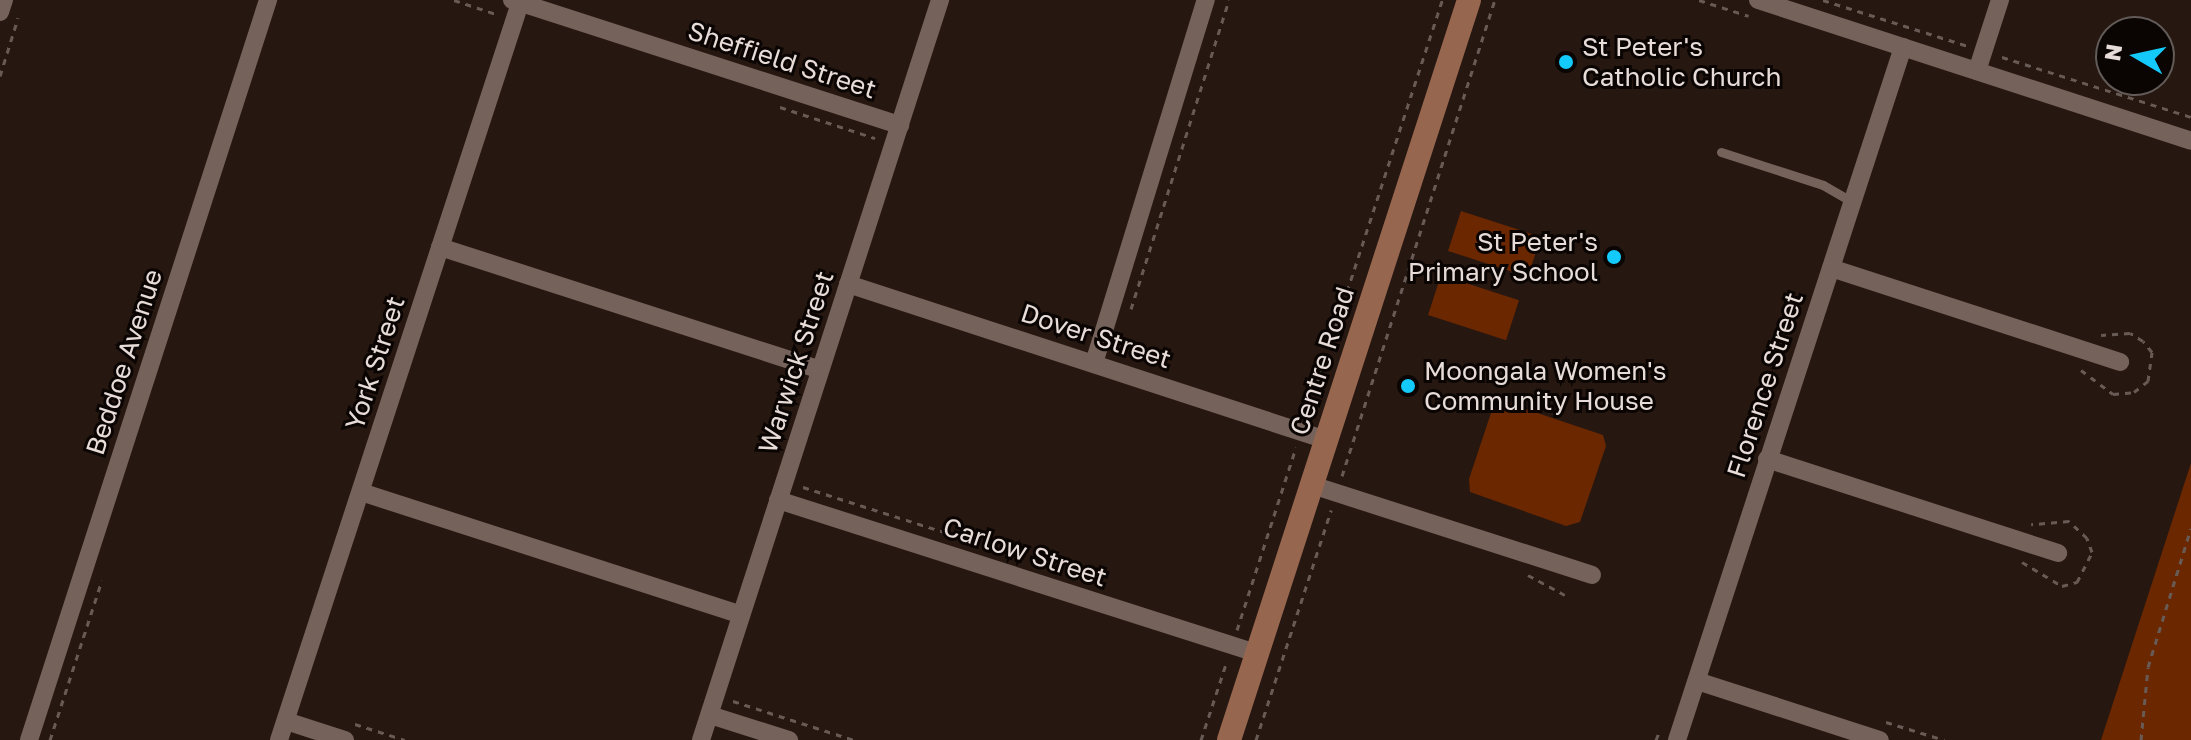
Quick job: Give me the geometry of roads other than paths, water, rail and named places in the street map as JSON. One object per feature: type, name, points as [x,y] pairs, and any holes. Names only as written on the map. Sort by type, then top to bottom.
[{"type":"main road","name":"Centre Road","points":[[1229,740],[1469,0]]},
{"type":"street","points":[[0,12],[4,0]]},
{"type":"street","name":"Beddoe Avenue","points":[[29,740],[268,0]]},
{"type":"street","name":"Warwick Street","points":[[701,740],[940,0]]},
{"type":"street","points":[[1094,363],[1206,0]]},
{"type":"street","points":[[1758,0],[2191,141]]},
{"type":"street","points":[[1977,71],[2000,0]]},
{"type":"street","name":"Sheffield Street","points":[[515,7],[900,125]]},
{"type":"street","name":"York Street","points":[[279,740],[515,7]]},
{"type":"street","name":"Florence Street","points":[[1677,740],[1903,47]]},
{"type":"street","points":[[440,247],[820,370]]},
{"type":"street","points":[[1831,268],[2120,362]]},
{"type":"street","name":"Dover Street","points":[[848,284],[1094,363],[1304,422],[1326,440]]},
{"type":"street","points":[[1767,459],[2058,553]]},
{"type":"street","points":[[1312,485],[1592,575]]},
{"type":"street","points":[[361,492],[741,615]]},
{"type":"street","name":"Carlow Street","points":[[778,500],[1256,653]]},
{"type":"street","points":[[1697,681],[1880,740]]},
{"type":"street","points":[[710,715],[789,740]]},
{"type":"street","points":[[286,721],[345,740]]},
{"type":"lane","points":[[1721,152],[1823,185],[1852,202]]},
{"type":"place","name":"St Peter's Catholic Church","points":[[1566,62]]},
{"type":"place","name":"St Peter's Primary School","points":[[1614,257]]},
{"type":"place","name":"Moongala Women's Community House","points":[[1408,386]]}]
